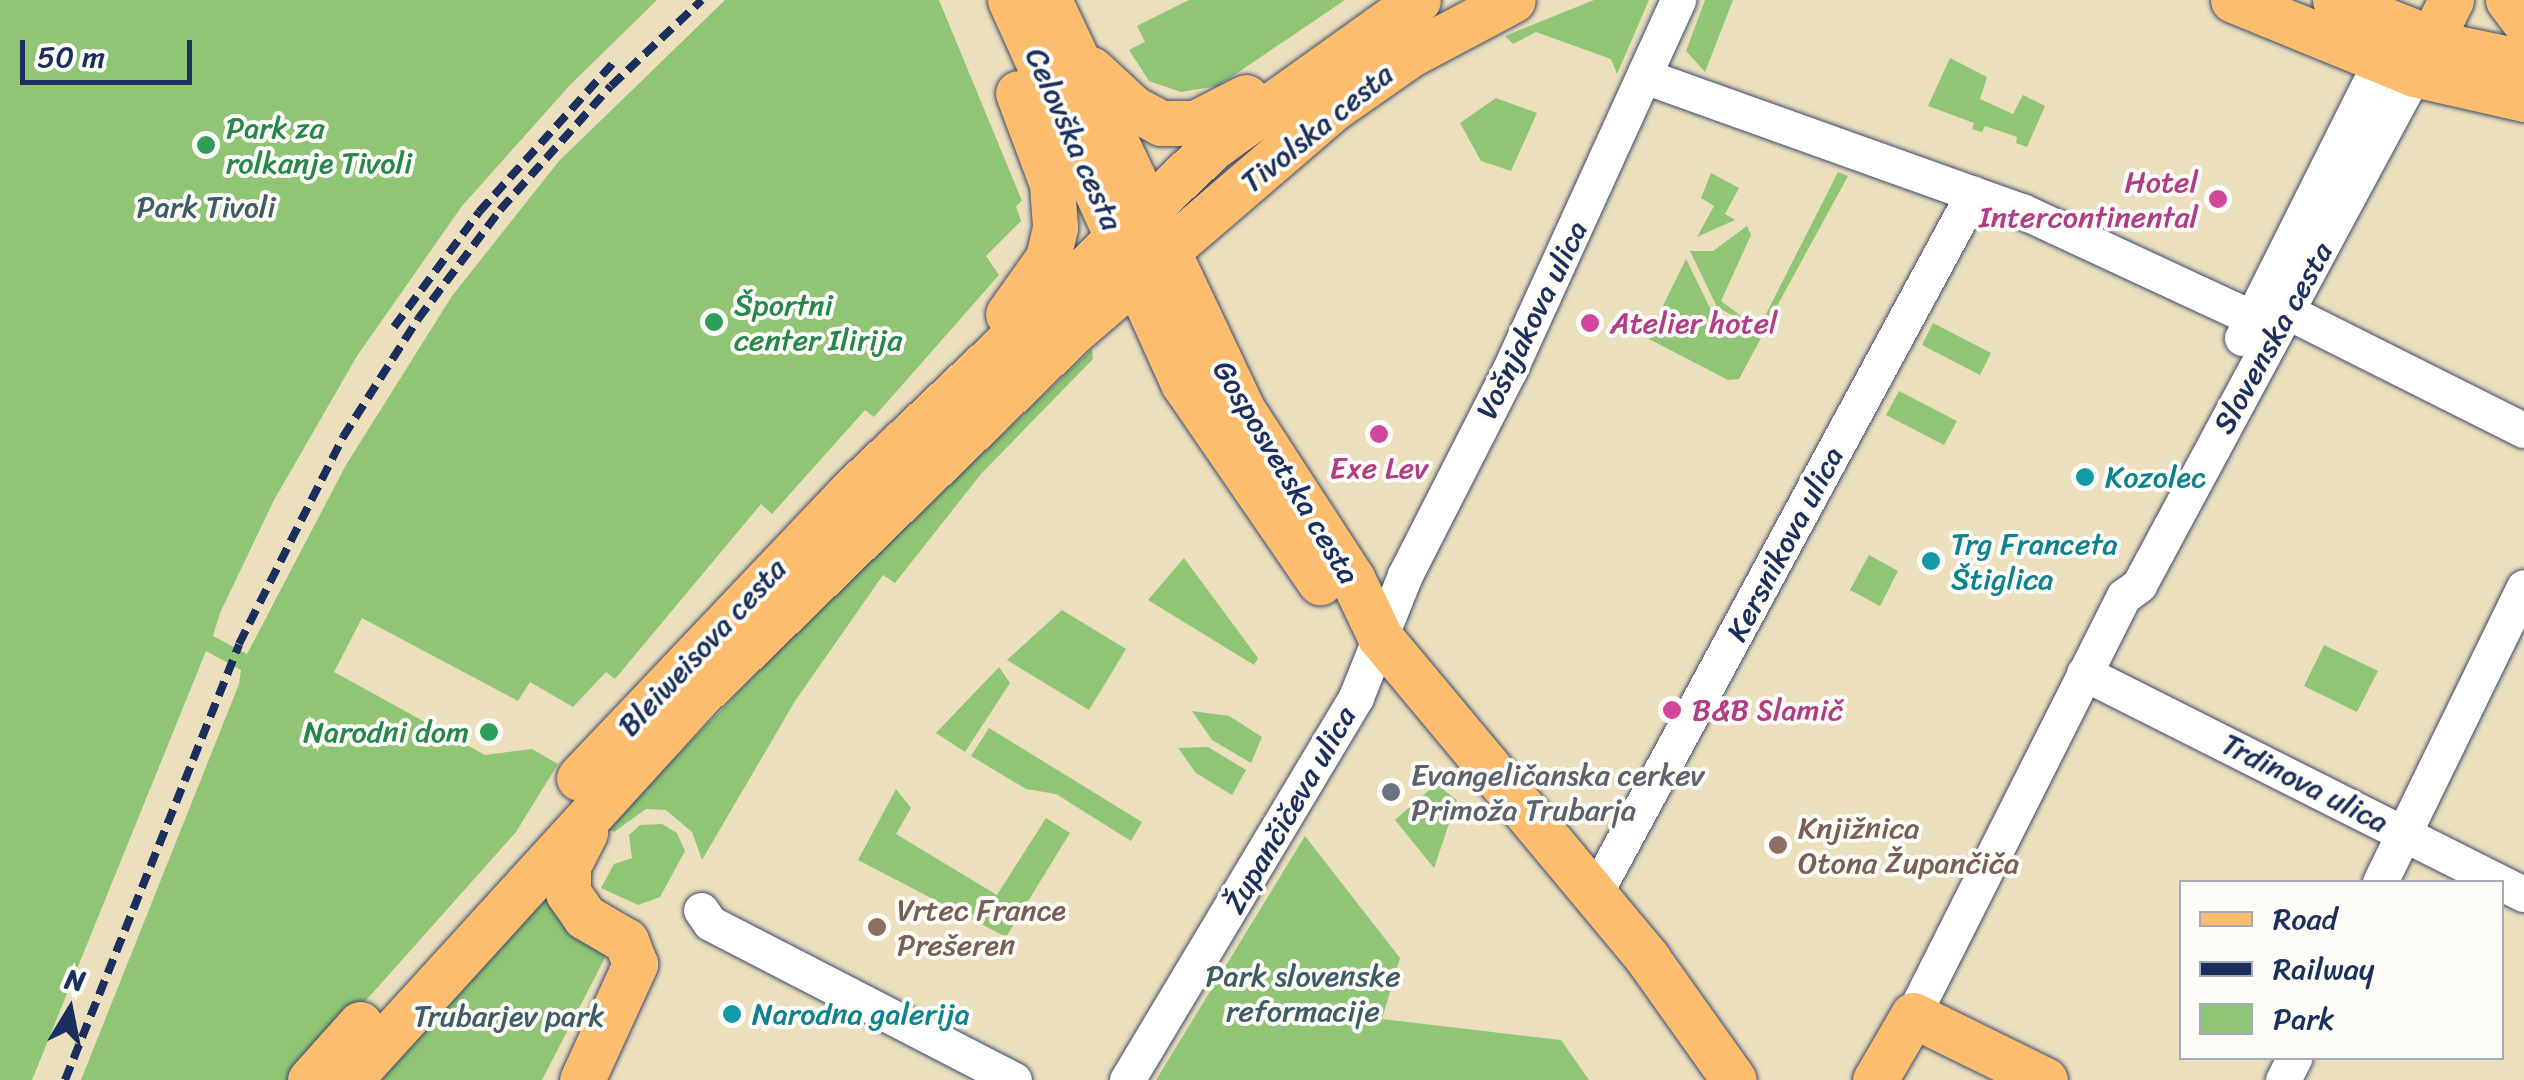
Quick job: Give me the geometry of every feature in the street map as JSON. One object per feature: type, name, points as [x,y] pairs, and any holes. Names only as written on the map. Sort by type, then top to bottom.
[{"type":"main road","points":[[934,410],[1034,282],[1055,226],[1039,140],[983,0]]},
{"type":"main road","name":"Celovška cesta","points":[[1010,0],[1133,223]]},
{"type":"main road","name":"Celovška cesta","points":[[1049,0],[1075,54],[1151,266]]},
{"type":"main road","name":"Tivolska cesta","points":[[1133,223],[1213,147],[1304,78],[1418,0]]},
{"type":"main road","name":"Tivolska cesta","points":[[1151,266],[1376,76],[1513,0]]},
{"type":"main road","points":[[2232,0],[2407,41],[2524,62]]},
{"type":"main road","points":[[2335,0],[2407,41],[2524,98]]},
{"type":"main road","points":[[2407,41],[2451,0]]},
{"type":"main road","points":[[2508,0],[2524,21]]},
{"type":"main road","points":[[1075,54],[1133,108],[1174,125],[1215,116],[1264,84],[1304,78]]},
{"type":"main road","name":"Bleiweisova cesta","points":[[349,1080],[567,824],[763,580],[934,410],[1133,223]]},
{"type":"main road","name":"Bleiweisova cesta","points":[[310,1080],[888,509],[1151,266]]},
{"type":"main road","name":"Gosposvetska cesta","points":[[1151,266],[1352,578],[1380,636],[1595,893],[1734,1080]]},
{"type":"main road","points":[[567,824],[568,893],[581,913],[626,941],[634,964],[628,991],[582,1080]]},
{"type":"main road","points":[[1912,1016],[2045,1080]]},
{"type":"main road","name":"Slovenska cesta","points":[[1876,1080],[1912,1016]]},
{"type":"street","name":"Vošnjakova ulica","points":[[1380,636],[1678,0]]},
{"type":"street","name":"Slovenska cesta","points":[[1912,1016],[2124,596],[2139,584],[2266,309],[2407,41]]},
{"type":"street","points":[[1644,76],[1973,194],[2079,236],[2171,279],[2266,309],[2524,430]]},
{"type":"street","name":"Kersnikova ulica","points":[[1595,893],[1973,194]]},
{"type":"street","points":[[2381,880],[2524,586]]},
{"type":"street","name":"Župančičeva ulica","points":[[1127,1080],[1346,717],[1380,636]]},
{"type":"street","name":"Trdinova ulica","points":[[2084,673],[2497,880]]},
{"type":"street","points":[[701,910],[710,923],[1014,1080]]},
{"type":"green space","name":"Park Tivoli","points":[[0,0],[657,0],[570,85],[462,206],[357,356],[274,500],[220,613],[213,636],[247,654],[346,465],[452,296],[559,161],[725,0],[939,0],[1022,201],[1016,206],[1021,221],[986,256],[999,275],[874,417],[865,410],[772,514],[761,504],[615,679],[606,672],[573,707],[530,682],[518,701],[362,618],[334,672],[485,755],[532,749],[558,764],[516,832],[295,1080],[81,1080],[239,684],[241,670],[206,651],[32,1080],[0,1080]]},
{"type":"green space","points":[[1189,0],[1345,0],[1218,86],[1181,92],[1149,81],[1129,50],[1145,42],[1137,26]]},
{"type":"green space","points":[[1594,0],[1649,0],[1617,74],[1611,59],[1536,32],[1513,44],[1505,36]]},
{"type":"green space","points":[[1705,0],[1733,0],[1705,72],[1686,51]]},
{"type":"green space","points":[[1950,58],[1987,77],[1980,99],[2013,114],[2023,95],[2045,106],[2027,147],[2016,143],[2017,137],[1985,126],[1982,132],[1972,129],[1974,123],[1928,106]]},
{"type":"green space","points":[[1496,98],[1537,113],[1511,171],[1481,161],[1460,123]]},
{"type":"green space","points":[[1838,172],[1848,176],[1770,319],[1766,314]]},
{"type":"green space","points":[[1711,173],[1739,188],[1725,214],[1735,220],[1697,237],[1714,206],[1701,198]]},
{"type":"green space","points":[[1747,226],[1751,235],[1721,301],[1763,332],[1717,307],[1690,251],[1713,251]]},
{"type":"green space","points":[[1686,259],[1712,312],[1761,338],[1739,379],[1728,380],[1647,338]]},
{"type":"green space","points":[[1933,323],[1991,353],[1980,375],[1922,345]]},
{"type":"green space","points":[[1092,349],[1093,359],[981,474],[895,583],[883,575],[795,701],[702,860],[692,832],[666,810],[646,809],[614,832],[606,828],[813,616]]},
{"type":"green space","points":[[1899,391],[1957,421],[1944,445],[1886,415]]},
{"type":"green space","points":[[1869,555],[1898,571],[1880,606],[1850,590]]},
{"type":"green space","points":[[1184,558],[1258,658],[1254,665],[1148,600]]},
{"type":"green space","points":[[1062,610],[1126,649],[1089,710],[1007,660]]},
{"type":"green space","points":[[2324,645],[2378,671],[2357,712],[2304,686]]},
{"type":"green space","points":[[999,667],[1010,683],[965,752],[936,733]]},
{"type":"green space","points":[[1192,711],[1229,716],[1262,737],[1251,763],[1212,740]]},
{"type":"green space","points":[[989,728],[1142,822],[1131,841],[1056,794],[1026,789],[971,756]]},
{"type":"green space","points":[[1208,747],[1246,770],[1232,795],[1196,773],[1178,748]]},
{"type":"green space","points":[[1436,784],[1457,800],[1434,868],[1395,820]]},
{"type":"green space","points":[[896,789],[911,808],[896,834],[997,895],[1046,818],[1070,833],[1006,937],[858,860]]},
{"type":"green space","points":[[662,824],[677,833],[685,851],[660,897],[638,905],[601,888],[614,864],[632,858],[629,835],[640,825]]},
{"type":"green space","name":"Park slovenske reformacije","points":[[1305,836],[1400,958],[1382,1019],[1561,1040],[1589,1080],[1156,1080]]},
{"type":"green space","name":"Trubarjev park","points":[[539,884],[612,944],[542,1080],[364,1080]]},
{"type":"railway","points":[[65,1080],[239,644],[343,437],[418,319],[500,210],[611,86],[702,0]]},
{"type":"railway","points":[[394,327],[479,212],[614,62]]},
{"type":"place","name":"Park za rolkanje Tivoli","points":[[206,145]]},
{"type":"place","name":"Hotel Intercontinental","points":[[2218,199]]},
{"type":"place","name":"Športni center Ilirija","points":[[714,322]]},
{"type":"place","name":"Atelier hotel","points":[[1590,323]]},
{"type":"place","name":"Exe Lev","points":[[1379,434]]},
{"type":"place","name":"Kozolec","points":[[2085,477]]},
{"type":"place","name":"Trg Franceta Štiglica","points":[[1931,561]]},
{"type":"place","name":"B&B Slamič","points":[[1672,710]]},
{"type":"place","name":"Narodni dom","points":[[489,732]]},
{"type":"place","name":"Evangeličanska cerkev Primoža Trubarja","points":[[1391,792]]},
{"type":"place","name":"Knjižnica Otona Župančiča","points":[[1778,845]]},
{"type":"place","name":"Vrtec France Prešeren","points":[[877,927]]},
{"type":"place","name":"Narodna galerija","points":[[732,1014]]}]
